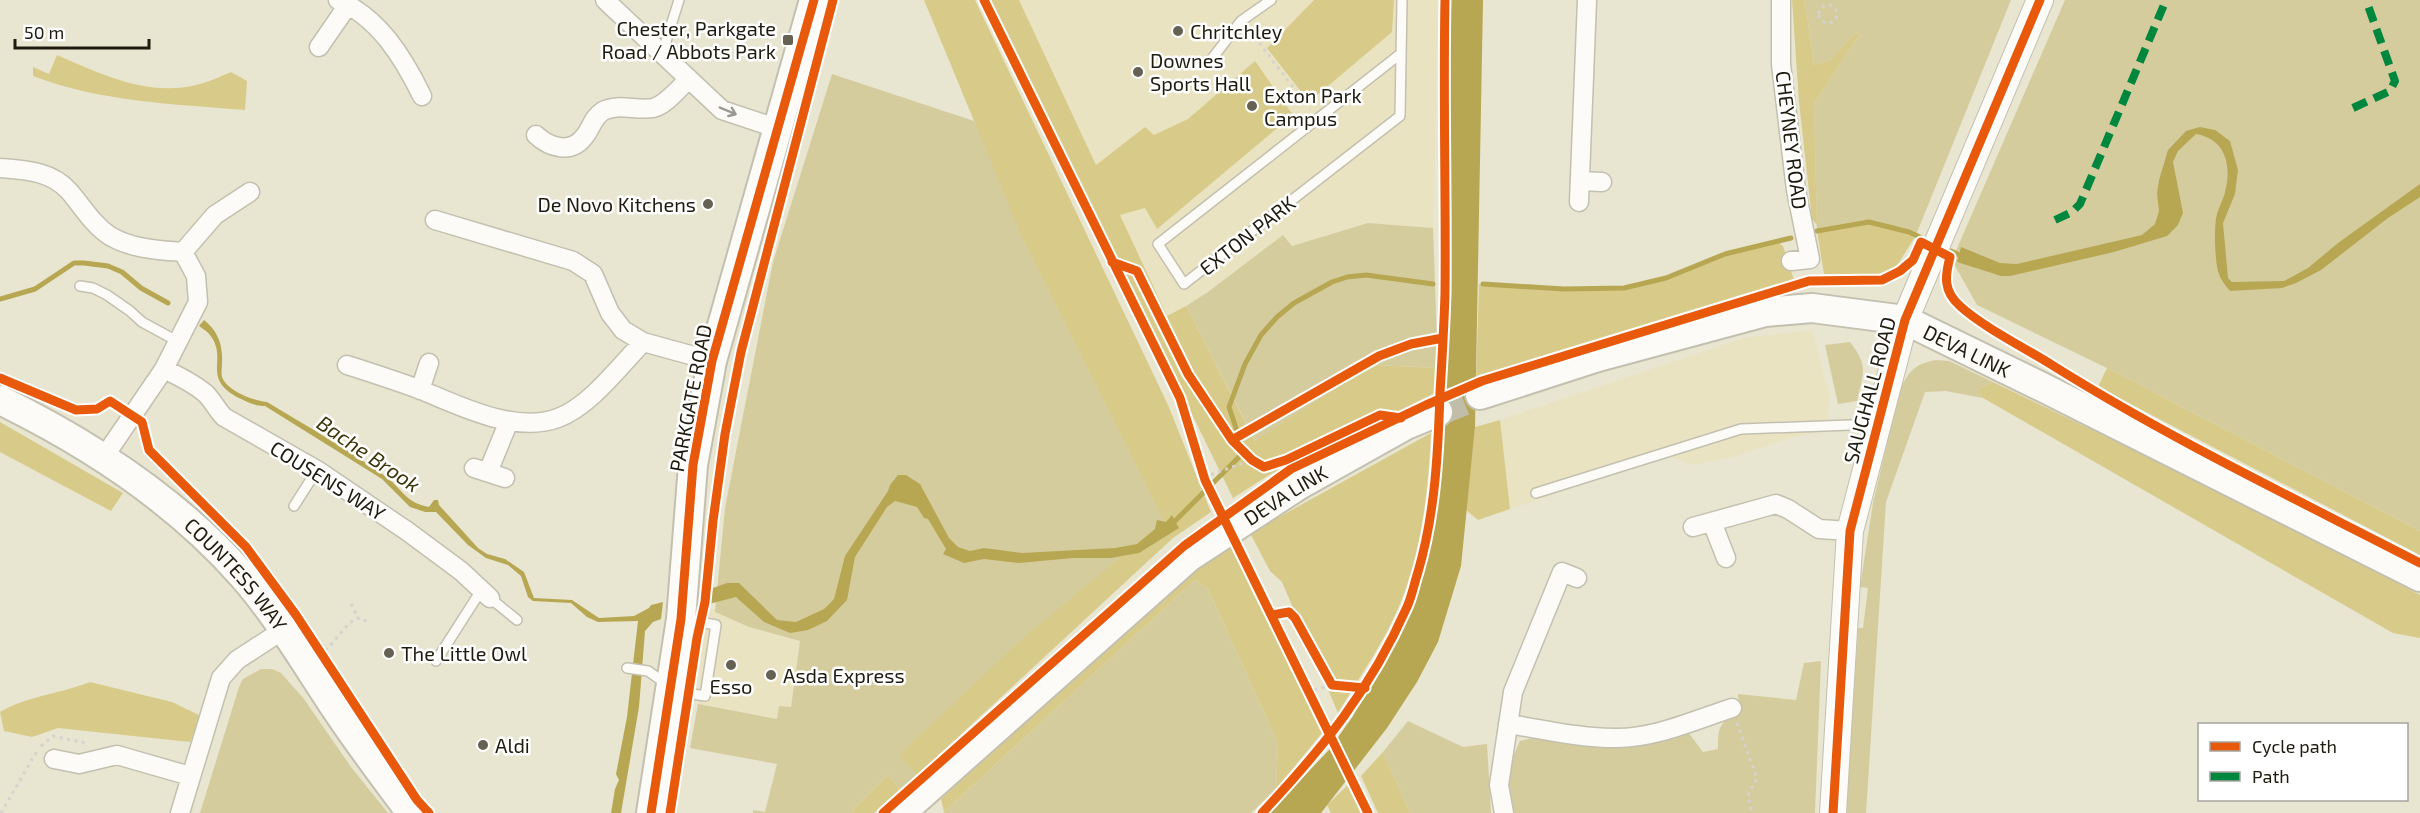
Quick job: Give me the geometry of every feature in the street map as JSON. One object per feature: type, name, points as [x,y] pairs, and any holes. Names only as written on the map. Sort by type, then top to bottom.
[{"type":"main road","name":"PARKGATE ROAD","points":[[651,813],[681,619],[693,465],[712,361],[814,0]]},
{"type":"main road","name":"DEVA LINK","points":[[1480,395],[1598,357],[1765,312],[1812,308],[1905,320],[2420,577]]},
{"type":"main road","name":"COUNTESS WAY","points":[[0,400],[104,457],[130,474],[206,537],[242,576],[283,630],[343,720],[411,813]]},
{"type":"main road","name":"DEVA LINK","points":[[901,813],[1189,557],[1299,486],[1406,425],[1438,412]]},
{"type":"street","points":[[605,0],[722,110],[776,128]]},
{"type":"street","points":[[1579,202],[1587,0]]},
{"type":"street","name":"CHEYNEY ROAD","points":[[1781,0],[1781,64],[1796,190],[1810,259],[1791,261]]},
{"type":"street","name":"SAUGHALL ROAD","points":[[1833,813],[1850,531],[1905,320],[2040,0]]},
{"type":"street","points":[[319,47],[343,2],[382,31],[407,64],[422,96]]},
{"type":"street","points":[[536,135],[558,148],[576,145],[584,138],[594,119],[602,111],[614,108],[654,108],[666,101],[689,79]]},
{"type":"street","points":[[0,168],[28,170],[48,175],[68,190],[83,211],[109,235],[126,243],[152,249],[183,252]]},
{"type":"street","points":[[1580,181],[1602,182]]},
{"type":"street","points":[[183,252],[214,215],[250,192]]},
{"type":"street","points":[[435,220],[573,261],[593,274],[610,313],[623,330],[643,342],[712,361]]},
{"type":"street","points":[[104,457],[164,369],[198,302],[196,276],[183,252]]},
{"type":"street","points":[[347,364],[420,390],[461,408],[509,421],[531,422],[557,418],[578,407],[643,342]]},
{"type":"street","points":[[420,390],[429,363]]},
{"type":"street","name":"COUSENS WAY","points":[[164,369],[199,388],[209,396],[224,417],[317,470],[407,531],[486,593]]},
{"type":"street","points":[[489,473],[509,421]]},
{"type":"street","points":[[1693,528],[1776,504],[1819,529],[1850,531]]},
{"type":"street","points":[[1712,522],[1726,558]]},
{"type":"street","points":[[1504,813],[1499,785],[1513,692],[1562,572],[1577,578]]},
{"type":"street","points":[[180,813],[221,678],[237,660],[283,630]]},
{"type":"street","points":[[1508,724],[1575,735],[1616,738],[1652,733],[1731,708]]},
{"type":"street","points":[[54,759],[79,764],[117,755],[190,776]]},
{"type":"lane","points":[[662,54],[679,0]]},
{"type":"lane","points":[[1211,60],[1242,21],[1272,0]]},
{"type":"lane","name":"EXTON PARK","points":[[1400,55],[1158,244],[1184,284],[1400,116],[1402,0]]},
{"type":"lane","points":[[80,285],[107,294],[141,322],[177,341]]},
{"type":"lane","points":[[1536,493],[1740,429],[1878,424]]},
{"type":"lane","points":[[294,506],[317,470]]},
{"type":"lane","points":[[436,661],[486,593],[517,620]]},
{"type":"lane","points":[[627,668],[648,671],[665,683],[669,691]]},
{"type":"path","points":[[1821,8],[1829,4],[1835,7],[1838,12],[1835,21],[1824,22],[1820,17],[1821,8],[1823,0]]},
{"type":"path","points":[[1242,21],[1318,120]]},
{"type":"path","points":[[1204,479],[1248,457],[1264,467]]},
{"type":"path","points":[[1200,465],[1210,491]]},
{"type":"path","points":[[351,604],[358,618],[369,622]]},
{"type":"path","points":[[321,653],[335,642],[349,622],[358,618]]},
{"type":"path","points":[[1326,675],[1332,685]]},
{"type":"path","points":[[1303,682],[1309,696],[1332,685],[1343,686]]},
{"type":"path","points":[[1731,708],[1757,778],[1748,795],[1752,813]]},
{"type":"shaded area","points":[[924,0],[975,0],[1168,405],[1211,512],[1173,538],[917,775],[899,755],[1022,639],[1164,521],[1022,237]]},
{"type":"shaded area","points":[[989,0],[1019,0],[1096,165],[1145,127],[1154,135],[1188,119],[1255,61],[1293,115],[1157,229],[1145,208],[1120,215],[1167,316],[1186,306],[1255,441],[1373,365],[1438,368],[1437,392],[1269,475],[1233,498]]},
{"type":"shaded area","name":"Exton Park Campus","points":[[1019,0],[1438,0],[1433,228],[1368,223],[1292,246],[1167,316]]},
{"type":"shaded area","points":[[1314,0],[1394,0],[1392,32],[1309,102],[1267,48]]},
{"type":"shaded area","points":[[1446,0],[1483,0],[1475,427],[1461,566],[1438,642],[1417,682],[1387,728],[1321,813],[1269,813],[1329,750],[1353,716],[1400,626],[1430,548],[1441,444],[1445,284]]},
{"type":"shaded area","points":[[1792,0],[1805,0],[1814,65],[1830,60],[1856,32],[1860,34],[1814,104],[1817,225],[1812,219],[1799,102]]},
{"type":"shaded area","points":[[1805,0],[2011,0],[1916,235],[1869,222],[1817,231],[1814,104],[1860,34],[1856,32],[1830,60],[1814,65]]},
{"type":"shaded area","points":[[2065,0],[2420,0],[2420,531],[2107,368],[1977,305],[1954,264],[1955,253]]},
{"type":"shaded area","points":[[57,55],[109,77],[163,88],[181,88],[200,84],[231,72],[247,81],[245,110],[111,97],[59,85],[33,76],[33,67],[49,74]]},
{"type":"shaded area","points":[[832,74],[974,121],[1165,521],[900,755],[917,775],[900,789],[888,775],[850,813],[753,813],[753,810],[765,812],[777,764],[690,748],[698,704],[777,719],[779,706],[791,707],[800,641],[749,627],[715,612],[725,508],[773,262]]},
{"type":"shaded area","points":[[2200,127],[2215,130],[2230,141],[2238,170],[2235,194],[2223,223],[2228,278],[2232,282],[2284,281],[2308,268],[2338,243],[2420,184],[2420,197],[2388,218],[2321,270],[2296,283],[2282,288],[2230,291],[2219,274],[2215,245],[2216,219],[2227,182],[2227,164],[2220,148],[2214,142],[2196,134],[2178,151],[2173,162],[2183,213],[2178,225],[2167,236],[2114,252],[2010,276],[2001,276],[1957,262],[1961,247],[2000,263],[2017,264],[2142,235],[2155,224],[2159,211],[2157,194],[2159,180],[2168,150],[2186,131]]},
{"type":"shaded area","points":[[1869,222],[1916,235],[1895,269],[1874,275],[1824,274],[1817,231]]},
{"type":"shaded area","points":[[1368,223],[1433,228],[1438,368],[1373,365],[1256,442],[1186,306],[1283,235],[1292,246]]},
{"type":"shaded area","points":[[1777,241],[1783,246],[1794,280],[1719,306],[1476,381],[1479,284],[1564,289],[1624,288],[1666,278],[1725,254]]},
{"type":"shaded area","points":[[204,320],[219,339],[222,350],[222,377],[229,387],[255,400],[267,402],[342,447],[385,476],[414,502],[429,507],[434,500],[438,500],[439,505],[478,548],[487,554],[505,559],[524,572],[534,598],[572,600],[599,618],[634,616],[651,605],[663,602],[661,619],[653,622],[645,631],[639,707],[621,813],[611,813],[619,780],[616,774],[627,717],[638,621],[598,622],[587,617],[571,603],[533,601],[528,597],[521,576],[508,565],[486,558],[468,545],[436,512],[425,512],[410,507],[382,479],[265,406],[249,403],[227,391],[218,376],[215,344],[209,334],[199,326]]},
{"type":"shaded area","points":[[1812,330],[1829,394],[1827,431],[1792,437],[1736,456],[1693,465],[1668,456],[1510,509],[1500,420],[1744,338]]},
{"type":"shaded area","points":[[1850,342],[1862,364],[1861,383],[1857,401],[1838,404],[1825,345]]},
{"type":"shaded area","points":[[1935,360],[1949,361],[1993,382],[1978,389],[1983,398],[1946,391],[1925,392],[1886,502],[1866,813],[1846,813],[1858,628],[1863,628],[1868,588],[1860,587],[1873,503],[1900,389],[1913,369]]},
{"type":"shaded area","points":[[2107,368],[2420,531],[2420,555],[2098,387]]},
{"type":"shaded area","points":[[1993,382],[2237,500],[2420,595],[2420,638],[2393,633],[1983,398],[1978,389]]},
{"type":"shaded area","points":[[1500,420],[1510,509],[1478,520],[1466,510],[1475,427]]},
{"type":"shaded area","points":[[0,422],[123,493],[111,511],[0,452]]},
{"type":"shaded area","points":[[1431,433],[1425,507],[1409,580],[1390,626],[1338,713],[1282,582],[1270,571],[1250,533]]},
{"type":"shaded area","points":[[898,475],[906,475],[920,484],[949,538],[958,547],[970,551],[984,548],[1022,553],[1115,548],[1137,544],[1155,529],[1157,520],[1166,522],[1172,515],[1179,528],[1139,553],[1111,558],[1073,558],[1019,563],[984,559],[964,563],[943,554],[946,549],[928,519],[924,518],[917,507],[895,501],[887,507],[855,557],[847,600],[827,621],[808,630],[790,633],[764,622],[736,597],[705,605],[710,589],[727,583],[739,583],[777,620],[796,622],[824,609],[834,599],[845,556]]},
{"type":"shaded area","points":[[1232,548],[1322,733],[1276,789],[1278,743],[1208,589],[1195,580],[944,812],[941,799],[1129,625],[1212,558]]},
{"type":"shaded area","points":[[1195,580],[1208,589],[1278,743],[1276,789],[1251,813],[943,813]]},
{"type":"shaded area","points":[[705,605],[749,627],[800,641],[791,708],[778,719],[698,704]]},
{"type":"shaded area","points":[[1821,661],[1815,813],[1514,813],[1507,770],[1520,741],[1537,737],[1688,732],[1703,752],[1718,749],[1721,726],[1739,709],[1738,694],[1796,700],[1804,663]]},
{"type":"shaded area","points":[[261,669],[272,669],[281,673],[304,699],[351,767],[388,813],[200,813],[239,687],[243,679]]},
{"type":"shaded area","points":[[90,682],[172,702],[201,716],[190,742],[58,728],[32,737],[4,731],[0,712],[21,702]]},
{"type":"shaded area","points":[[1408,721],[1463,747],[1487,744],[1491,813],[1410,813],[1383,752]]},
{"type":"shaded area","points":[[1383,752],[1410,813],[1378,813],[1361,776]]},
{"type":"shaded area","points":[[888,775],[900,789],[874,813],[850,813]]},
{"type":"shaded area","points":[[1348,785],[1362,813],[1331,813],[1327,805]]},
{"type":"waterway","points":[[1817,231],[1869,222],[1909,232],[1922,238]]},
{"type":"waterway","points":[[1483,284],[1564,289],[1624,288],[1666,278],[1725,254],[1791,238]]},
{"type":"waterway","points":[[1951,251],[1963,257]]},
{"type":"waterway","name":"Bache Brook","points":[[0,299],[35,289],[74,263],[84,263],[108,266],[122,272],[141,288],[168,303]]},
{"type":"waterway","points":[[1171,525],[1244,452],[1229,407],[1245,364],[1261,335],[1277,317],[1294,303],[1332,282],[1347,277],[1366,275],[1433,284]]},
{"type":"tunnel","points":[[1438,412],[1480,395]]},
{"type":"marked path","points":[[2055,220],[2072,212],[2080,204],[2166,0]]},
{"type":"marked path","points":[[2353,108],[2390,91],[2395,81],[2366,0]]},
{"type":"cycle path","points":[[651,813],[681,619],[693,465],[712,361],[814,0]]},
{"type":"cycle path","points":[[670,813],[697,638],[705,602],[725,434],[741,352],[833,0]]},
{"type":"cycle path","points":[[984,0],[1180,398],[1205,480],[1368,813]]},
{"type":"cycle path","points":[[1262,813],[1306,765],[1361,691],[1393,637],[1409,603],[1424,550],[1437,461],[1445,306],[1445,0]]},
{"type":"cycle path","points":[[1833,813],[1850,531],[1905,320],[2040,0]]},
{"type":"cycle path","points":[[883,813],[1184,546],[1291,469],[1482,381],[1809,281],[1882,280],[1900,271],[1913,260],[1921,242],[1950,257],[1946,277],[1951,295],[1969,314],[1992,329],[2142,418],[2420,563]]},
{"type":"cycle path","points":[[1112,262],[1137,271],[1188,374],[1232,440],[1379,356],[1411,344],[1443,338]]},
{"type":"cycle path","points":[[0,378],[76,410],[97,409],[110,401],[142,422],[149,450],[246,547],[296,615],[417,800],[429,813]]},
{"type":"cycle path","points":[[1232,440],[1252,460],[1264,467],[1286,460],[1380,415],[1401,418]]},
{"type":"cycle path","points":[[1272,615],[1289,612],[1295,618],[1332,685],[1365,688]]},
{"type":"place","name":"Chritchley","points":[[1178,31]]},
{"type":"place","name":"Chester, Parkgate Road / Abbots Park","points":[[788,40]]},
{"type":"place","name":"Downes Sports Hall","points":[[1138,72]]},
{"type":"place","name":"Exton Park Campus","points":[[1252,106]]},
{"type":"place","name":"De Novo Kitchens","points":[[708,204]]},
{"type":"place","name":"The Little Owl","points":[[389,653]]},
{"type":"place","name":"Esso","points":[[731,665]]},
{"type":"place","name":"Asda Express","points":[[771,675]]},
{"type":"place","name":"Aldi","points":[[483,745]]}]
